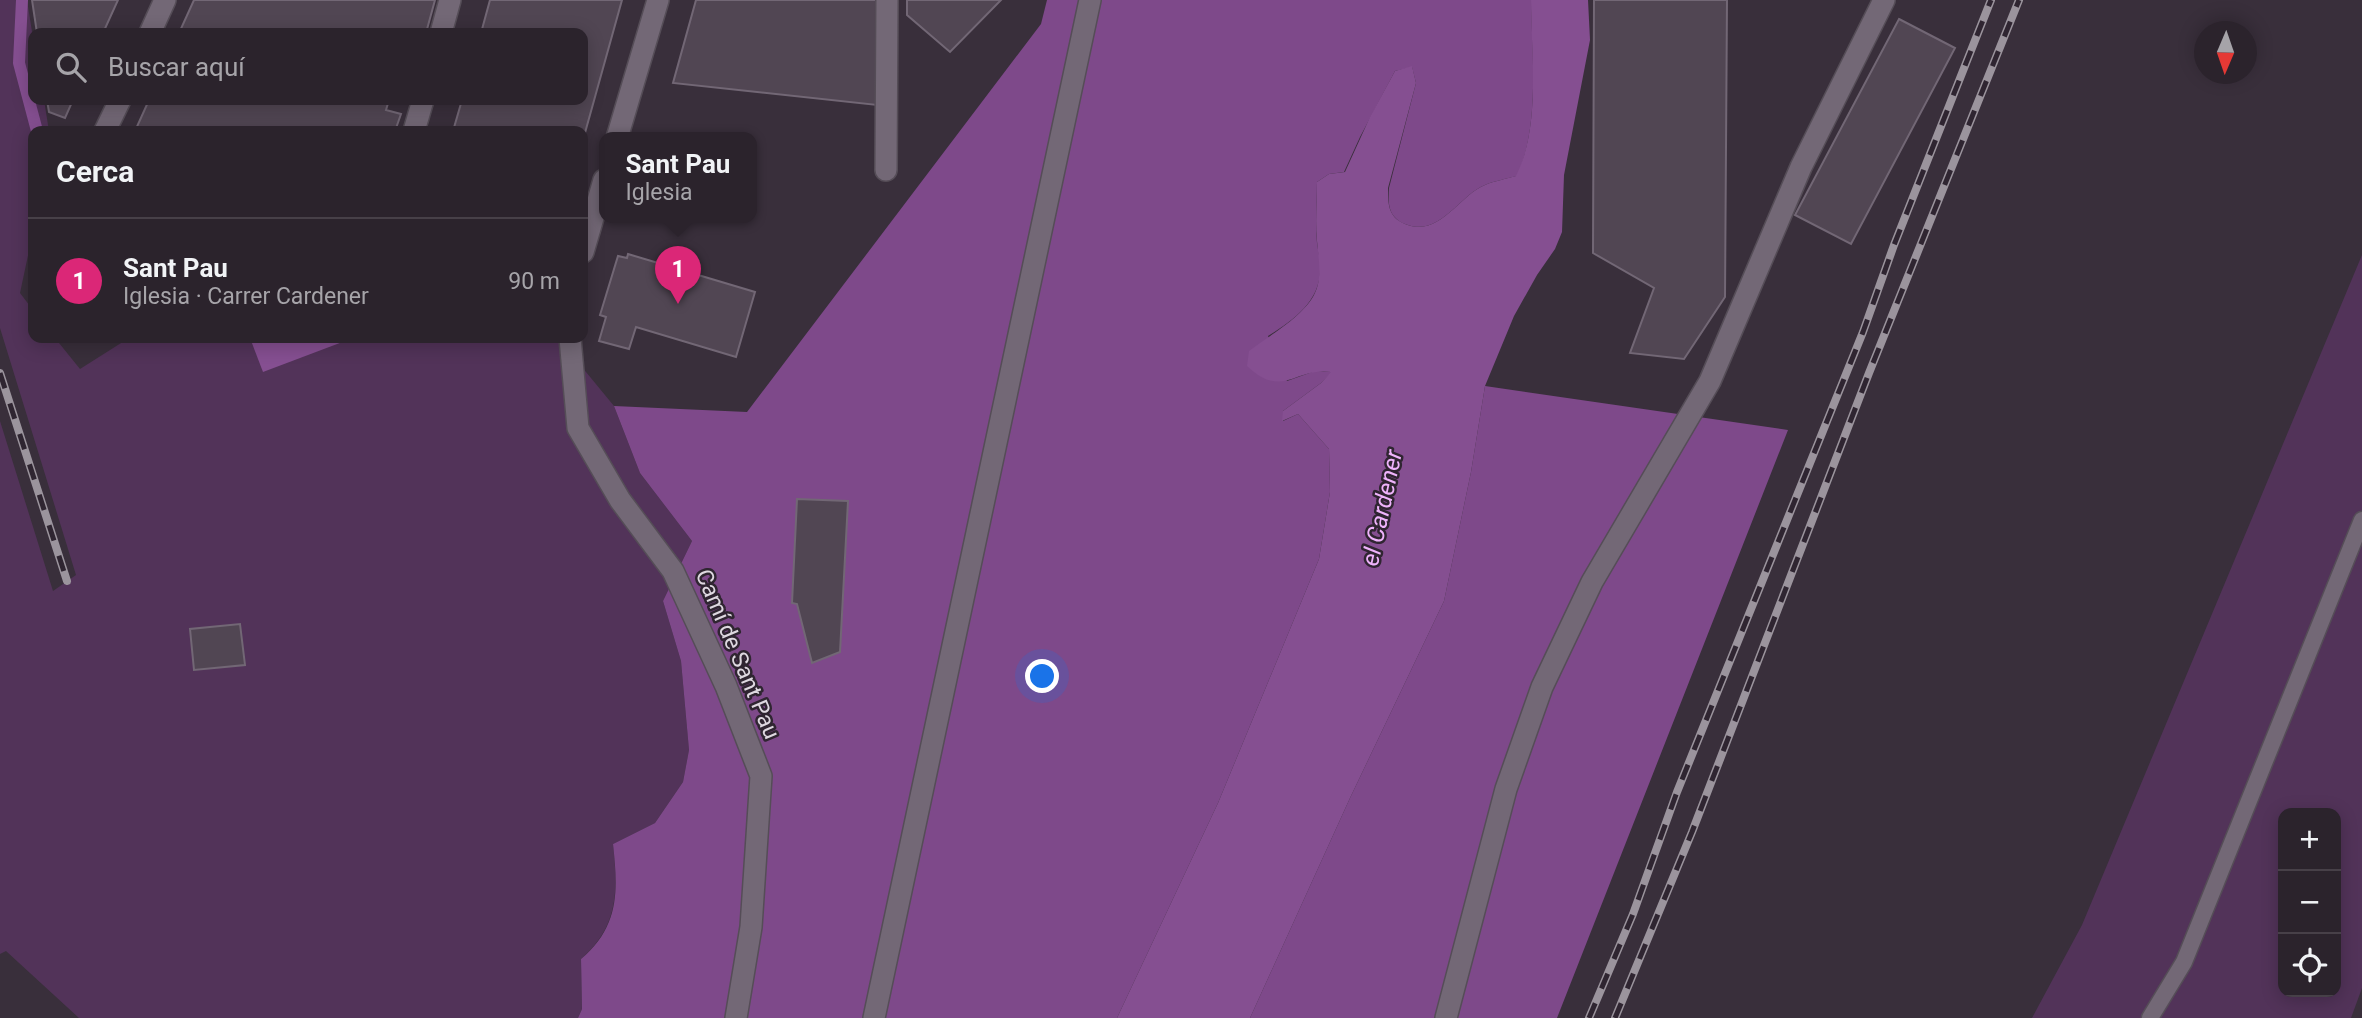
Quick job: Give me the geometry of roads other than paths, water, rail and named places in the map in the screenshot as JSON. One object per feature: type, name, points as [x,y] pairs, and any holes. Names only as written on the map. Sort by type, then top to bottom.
[{"type":"street","points":[[152,28],[165,0]]},
{"type":"street","points":[[442,28],[450,0]]},
{"type":"street","points":[[619,132],[659,0]]},
{"type":"street","points":[[886,170],[887,0]]},
{"type":"street","points":[[873,1018],[1090,0]]},
{"type":"street","points":[[1446,1018],[1506,789],[1542,687],[1592,582],[1710,381],[1801,167],[1884,0]]},
{"type":"street","points":[[107,126],[118,105]]},
{"type":"street","points":[[415,126],[422,105]]},
{"type":"street","points":[[588,235],[599,197]]},
{"type":"street","name":"Camí de Sant Pau","points":[[570,343],[578,428],[621,500],[673,570],[726,686],[761,776],[751,927],[736,1018]]},
{"type":"lane","points":[[2150,1018],[2184,962],[2362,520]]},
{"type":"water","name":"el Cardener","points":[[1531,0],[1588,0],[1590,40],[1564,175],[1562,232],[1555,249],[1514,316],[1485,386],[1471,472],[1444,601],[1350,798],[1250,1018],[1117,1018],[1218,803],[1319,559],[1330,492],[1329,449],[1298,414],[1282,421],[1283,411],[1321,383],[1331,372],[1307,374],[1280,382],[1259,376],[1247,366],[1249,351],[1295,317],[1313,297],[1319,274],[1317,182],[1329,174],[1345,172],[1395,71],[1412,66],[1416,83],[1388,188],[1389,205],[1395,218],[1417,227],[1428,225],[1439,221],[1475,190],[1516,176],[1524,156],[1532,113]]},
{"type":"water","points":[[252,343],[340,343],[263,372]]},
{"type":"waterway","points":[[22,0],[19,63],[28,97]]},
{"type":"waterway","points":[[30,105],[36,126]]},
{"type":"railway","points":[[1589,1018],[1633,914],[1677,792],[1863,332],[1894,245],[1991,0]]},
{"type":"railway","points":[[1615,1018],[1692,832],[1869,373],[2019,0]]},
{"type":"railway","points":[[0,373],[67,581]]},
{"type":"place","name":"Sant Pau","points":[[678,304]]}]
